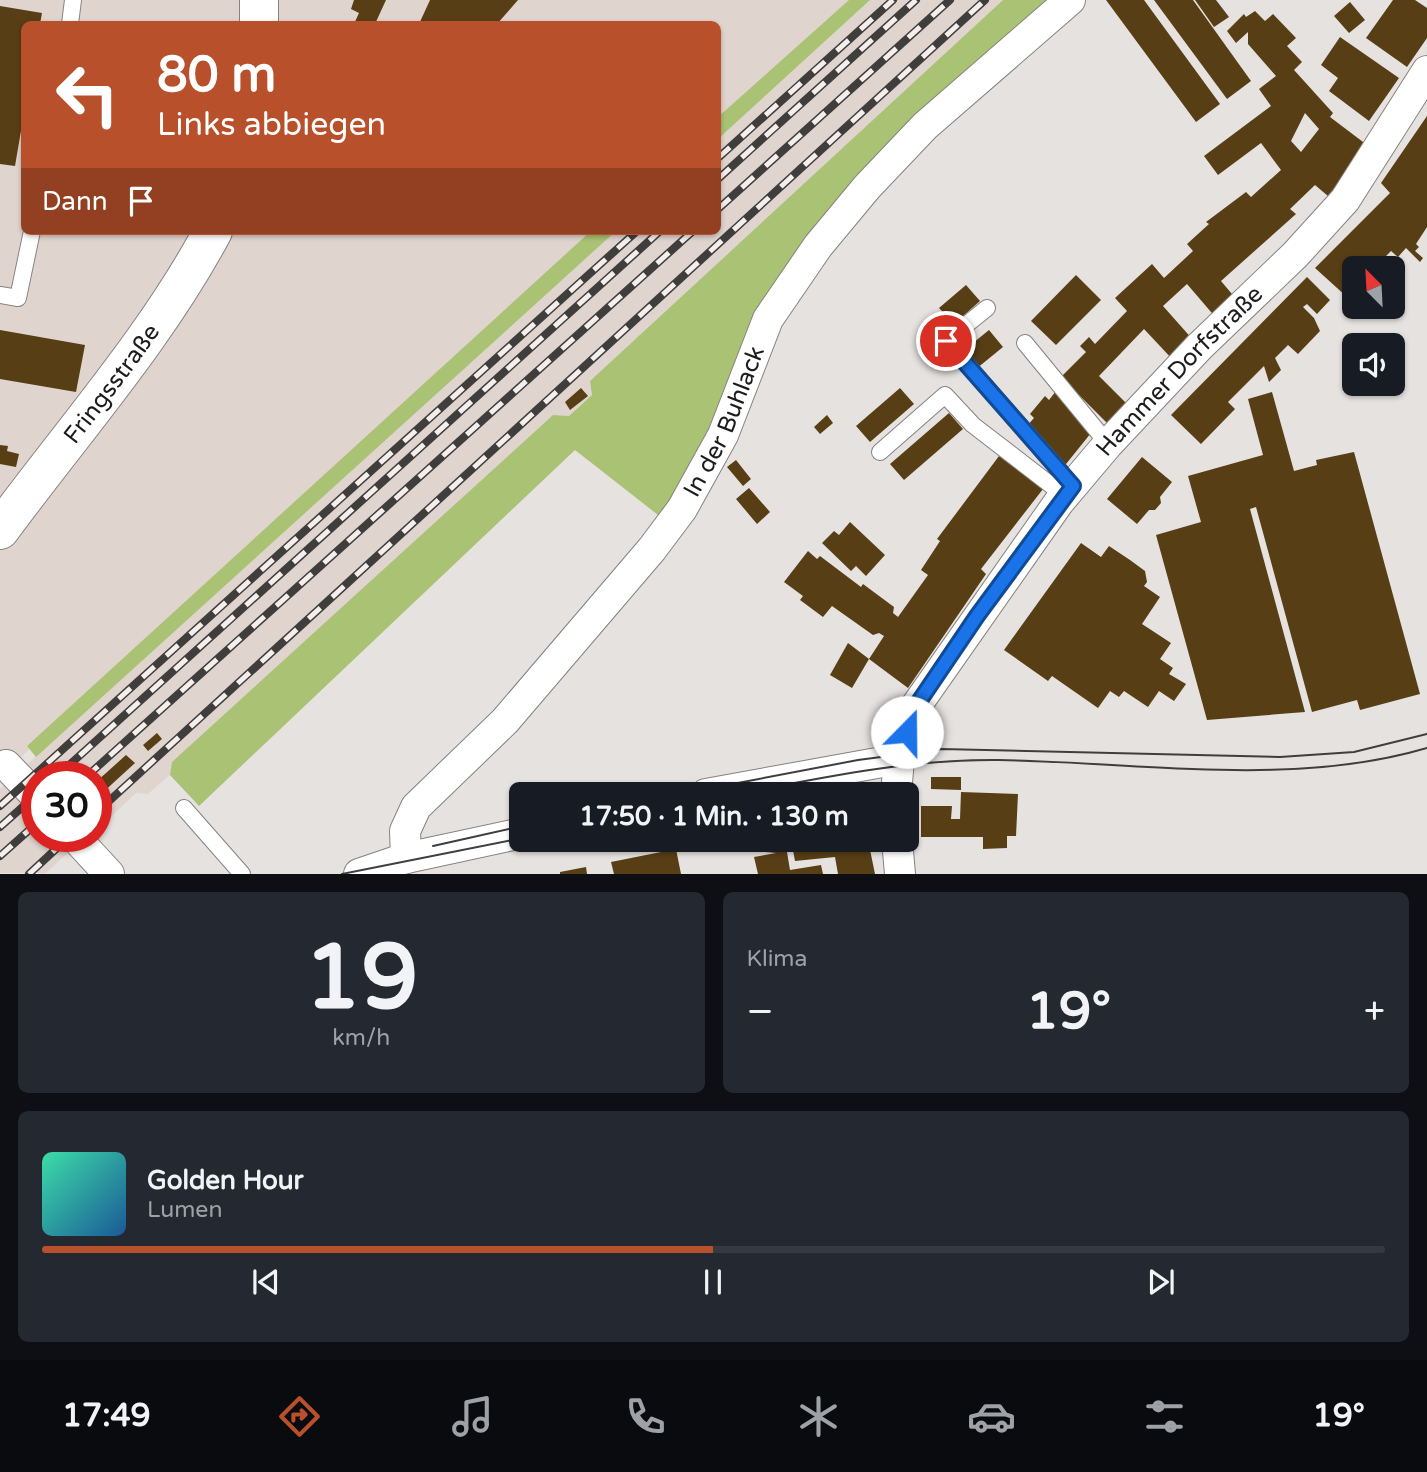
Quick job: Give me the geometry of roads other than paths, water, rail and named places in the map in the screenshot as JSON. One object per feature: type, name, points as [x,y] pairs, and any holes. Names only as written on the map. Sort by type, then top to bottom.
[{"type":"street","points":[[258,21],[259,0]]},
{"type":"street","name":"In der Buhlack","points":[[406,858],[405,831],[416,807],[505,721],[652,549],[682,509],[723,435],[768,319],[818,246],[867,187],[925,125],[1070,0]]},
{"type":"street","name":"Hammer Dorfstraße","points":[[897,782],[899,759],[916,706],[1069,491],[1108,444],[1199,347],[1295,255],[1345,200],[1427,71]]},
{"type":"street","name":"Fringsstraße","points":[[0,530],[149,332],[210,235]]},
{"type":"street","points":[[772,782],[899,759]]},
{"type":"street","points":[[6,765],[21,780]]},
{"type":"street","points":[[359,873],[406,858],[509,836]]},
{"type":"street","points":[[89,852],[109,873]]},
{"type":"street","points":[[898,852],[900,873]]},
{"type":"lane","points":[[68,1],[70,21]]},
{"type":"lane","points":[[0,295],[18,298],[31,235]]},
{"type":"lane","points":[[987,308],[946,341],[1069,491]]},
{"type":"lane","points":[[1025,343],[1108,444]]},
{"type":"lane","points":[[880,452],[945,395],[973,425],[1069,491]]},
{"type":"lane","points":[[184,808],[242,873]]},
{"type":"tram line","points":[[743,782],[858,760],[942,749],[1280,757],[1354,752],[1427,734]]},
{"type":"tram line","points":[[797,782],[867,770],[966,760],[1269,770],[1376,760],[1427,748]]},
{"type":"tram line","points":[[433,846],[509,829]]},
{"type":"tram line","points":[[342,874],[509,841]]},
{"type":"railway","points":[[721,155],[893,0]]},
{"type":"railway","points":[[721,176],[916,0]]},
{"type":"railway","points":[[721,206],[950,0]]},
{"type":"railway","points":[[112,798],[985,0]]},
{"type":"railway","points":[[0,806],[633,235]]},
{"type":"railway","points":[[74,761],[656,235]]},
{"type":"railway","points":[[104,761],[689,235]]},
{"type":"railway","points":[[0,827],[21,808]]},
{"type":"railway","points":[[0,856],[21,837]]},
{"type":"railway","points":[[29,874],[53,852]]}]
